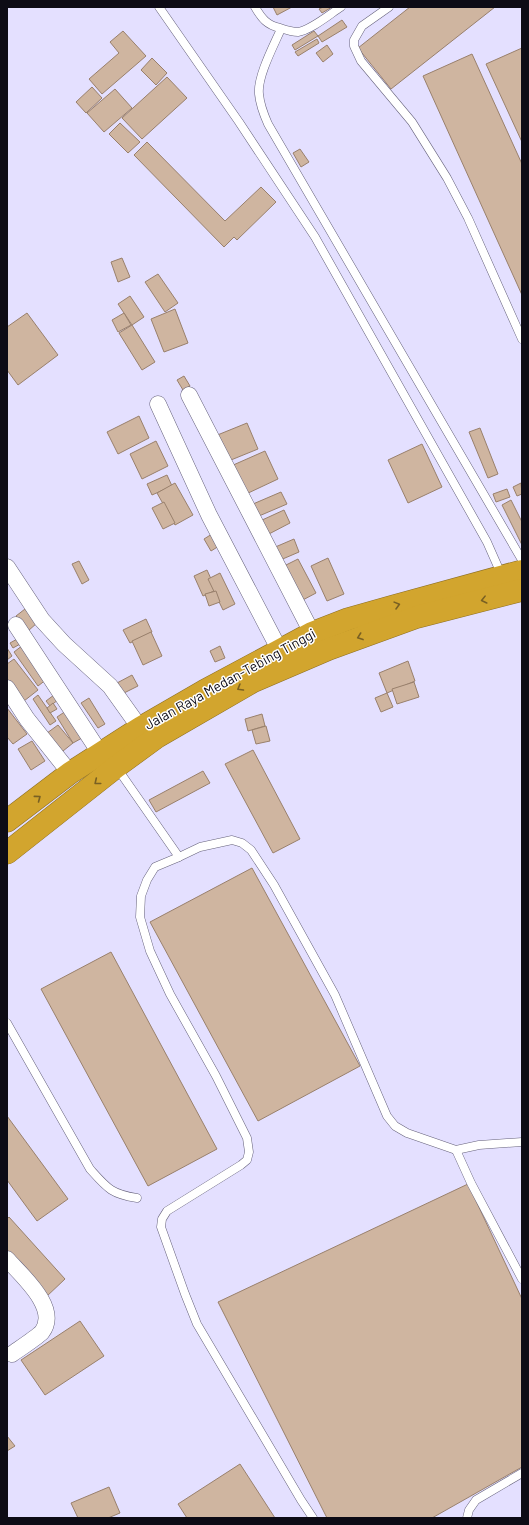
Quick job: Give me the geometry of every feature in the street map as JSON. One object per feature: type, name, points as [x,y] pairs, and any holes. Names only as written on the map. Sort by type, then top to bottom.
[{"type":"highway","name":"Jalan Raya Medan-Tebing Tinggi","points":[[7,853],[108,760],[140,728],[279,650],[312,633],[348,619],[512,574]]},
{"type":"highway","name":"Jalan Raya Medan-Tebing Tinggi","points":[[7,821],[70,773],[108,760],[157,737],[252,682],[329,649],[417,617],[522,590]]},
{"type":"street","points":[[189,395],[312,633]]},
{"type":"street","points":[[158,404],[209,514],[279,650]]},
{"type":"street","points":[[7,567],[42,620],[64,644],[110,686],[140,728]]},
{"type":"street","points":[[16,625],[108,760]]},
{"type":"street","points":[[7,688],[27,719],[70,773]]},
{"type":"street","points":[[7,1259],[40,1296],[45,1308],[47,1320],[42,1332],[12,1354]]},
{"type":"lane","points":[[159,7],[315,237],[487,542],[512,574]]},
{"type":"lane","points":[[255,7],[271,26],[298,32],[306,29],[341,7]]},
{"type":"lane","points":[[389,7],[362,26],[354,40],[354,46],[361,60],[412,122],[447,178],[468,218],[522,339]]},
{"type":"lane","points":[[281,29],[262,75],[259,93],[262,108],[268,124],[522,560]]},
{"type":"lane","points":[[108,760],[179,857]]},
{"type":"lane","points":[[313,1518],[198,1324],[184,1294],[161,1228],[162,1219],[167,1211],[241,1165],[247,1160],[249,1152],[247,1138],[216,1076],[167,987],[150,951],[140,917],[141,896],[151,874],[156,867],[200,848],[220,842],[232,840],[242,843],[251,850],[274,885],[335,995],[387,1116],[395,1126],[406,1133],[456,1150],[479,1145],[522,1142]]},
{"type":"lane","points":[[7,1023],[90,1169],[106,1187],[121,1195],[137,1198]]},
{"type":"lane","points":[[456,1150],[471,1183],[522,1279]]},
{"type":"lane","points":[[467,1518],[469,1510],[476,1500],[522,1473]]},
{"type":"building","points":[[273,7],[292,7],[277,15]]},
{"type":"building","points":[[323,7],[332,7],[322,13],[319,9]]},
{"type":"building","points":[[410,7],[495,7],[391,89],[358,48]]},
{"type":"building","points":[[342,20],[347,27],[322,42],[318,36]]},
{"type":"building","points":[[123,31],[146,56],[102,94],[89,79],[119,53],[110,42]]},
{"type":"building","points":[[314,31],[318,36],[295,50],[292,45]]},
{"type":"building","points":[[317,39],[319,43],[298,56],[295,52]]},
{"type":"building","points":[[327,45],[333,54],[323,62],[316,53]]},
{"type":"building","points":[[522,48],[522,142],[486,64]]},
{"type":"building","points":[[472,54],[522,164],[522,295],[423,76]]},
{"type":"building","points":[[152,58],[167,73],[156,85],[141,70]]},
{"type":"building","points":[[167,77],[187,98],[142,139],[122,118]]},
{"type":"building","points":[[92,87],[102,98],[86,113],[76,102]]},
{"type":"building","points":[[115,89],[132,108],[104,132],[87,113]]},
{"type":"building","points":[[120,123],[140,142],[128,153],[109,134]]},
{"type":"building","points":[[147,142],[225,221],[261,187],[276,202],[237,240],[234,237],[224,247],[134,155]]},
{"type":"building","points":[[300,149],[309,162],[301,167],[293,153]]},
{"type":"building","points":[[122,258],[130,277],[118,282],[111,262]]},
{"type":"building","points":[[158,274],[178,303],[165,312],[145,282]]},
{"type":"building","points":[[130,296],[144,317],[132,325],[118,304]]},
{"type":"building","points":[[175,309],[188,343],[164,352],[151,319]]},
{"type":"building","points":[[27,313],[58,355],[18,385],[7,370],[7,327]]},
{"type":"building","points":[[124,313],[131,325],[118,332],[112,320]]},
{"type":"building","points":[[132,325],[155,362],[142,370],[119,333]]},
{"type":"building","points":[[184,376],[190,386],[183,390],[177,380]]},
{"type":"building","points":[[139,416],[149,438],[118,454],[107,432]]},
{"type":"building","points":[[247,423],[258,449],[226,462],[215,436]]},
{"type":"building","points":[[480,428],[498,474],[488,478],[469,432]]},
{"type":"building","points":[[156,441],[168,466],[142,479],[130,454]]},
{"type":"building","points":[[422,444],[442,487],[408,503],[388,460]]},
{"type":"building","points":[[265,451],[278,479],[244,495],[231,466]]},
{"type":"building","points":[[167,475],[172,486],[152,495],[147,484]]},
{"type":"building","points":[[175,483],[193,515],[175,525],[157,493]]},
{"type":"building","points":[[521,483],[522,494],[517,496],[513,487]]},
{"type":"building","points":[[507,489],[510,497],[496,502],[493,494]]},
{"type":"building","points":[[281,492],[287,504],[259,516],[253,504]]},
{"type":"building","points":[[511,500],[522,522],[522,545],[502,505]]},
{"type":"building","points":[[164,502],[175,523],[163,529],[152,508]]},
{"type":"building","points":[[284,510],[290,523],[267,535],[260,521]]},
{"type":"building","points":[[212,534],[219,546],[211,551],[204,539]]},
{"type":"building","points":[[294,539],[299,552],[278,561],[273,548]]},
{"type":"building","points":[[328,558],[344,594],[327,601],[311,566]]},
{"type":"building","points":[[298,559],[316,593],[299,602],[282,567]]},
{"type":"building","points":[[79,561],[89,580],[82,584],[72,564]]},
{"type":"building","points":[[207,570],[216,590],[203,596],[194,576]]},
{"type":"building","points":[[220,573],[235,604],[223,610],[208,579]]},
{"type":"building","points":[[216,591],[220,602],[209,606],[205,594]]},
{"type":"building","points":[[25,609],[37,623],[28,631],[16,616]]},
{"type":"building","points":[[146,619],[152,632],[130,643],[123,630]]},
{"type":"building","points":[[151,632],[162,656],[143,665],[132,641]]},
{"type":"building","points":[[19,638],[22,643],[13,648],[10,643]]},
{"type":"building","points":[[23,645],[47,679],[38,686],[14,652]]},
{"type":"building","points":[[220,646],[225,658],[215,662],[210,651]]},
{"type":"building","points":[[7,648],[12,656],[7,660]]},
{"type":"building","points":[[14,659],[38,690],[24,701],[7,679],[7,664]]},
{"type":"building","points":[[408,661],[415,681],[387,693],[379,673]]},
{"type":"building","points":[[132,675],[138,686],[122,694],[117,683]]},
{"type":"building","points":[[414,682],[419,697],[397,704],[392,689]]},
{"type":"building","points":[[58,692],[62,697],[50,706],[46,701]]},
{"type":"building","points":[[387,693],[393,707],[381,712],[375,698]]},
{"type":"building","points":[[38,695],[56,721],[50,725],[33,699]]},
{"type":"building","points":[[89,698],[105,724],[98,728],[81,703]]},
{"type":"building","points":[[53,703],[57,709],[50,713],[47,708]]},
{"type":"building","points":[[7,708],[27,734],[13,744],[7,737]]},
{"type":"building","points":[[66,711],[82,738],[73,743],[57,717]]},
{"type":"building","points":[[262,714],[265,726],[248,731],[245,719]]},
{"type":"building","points":[[58,725],[73,743],[58,755],[43,736]]},
{"type":"building","points":[[266,726],[270,741],[256,744],[252,730]]},
{"type":"building","points":[[32,741],[45,761],[31,770],[18,749]]},
{"type":"building","points":[[253,750],[300,839],[273,853],[225,764]]},
{"type":"building","points":[[203,771],[210,783],[156,812],[149,800]]},
{"type":"building","points":[[252,868],[360,1066],[258,1121],[150,922]]},
{"type":"building","points":[[111,952],[217,1149],[148,1186],[41,989]]},
{"type":"building","points":[[7,1116],[68,1199],[37,1221],[7,1180]]},
{"type":"building","points":[[468,1184],[522,1299],[522,1467],[432,1518],[327,1518],[218,1302]]},
{"type":"building","points":[[9,1217],[65,1279],[46,1297],[7,1254],[7,1219]]},
{"type":"building","points":[[80,1321],[104,1356],[45,1395],[21,1360]]},
{"type":"building","points":[[7,1436],[15,1446],[7,1451]]},
{"type":"building","points":[[240,1464],[275,1518],[187,1518],[178,1504]]},
{"type":"building","points":[[109,1487],[120,1513],[108,1518],[78,1518],[71,1503]]}]
